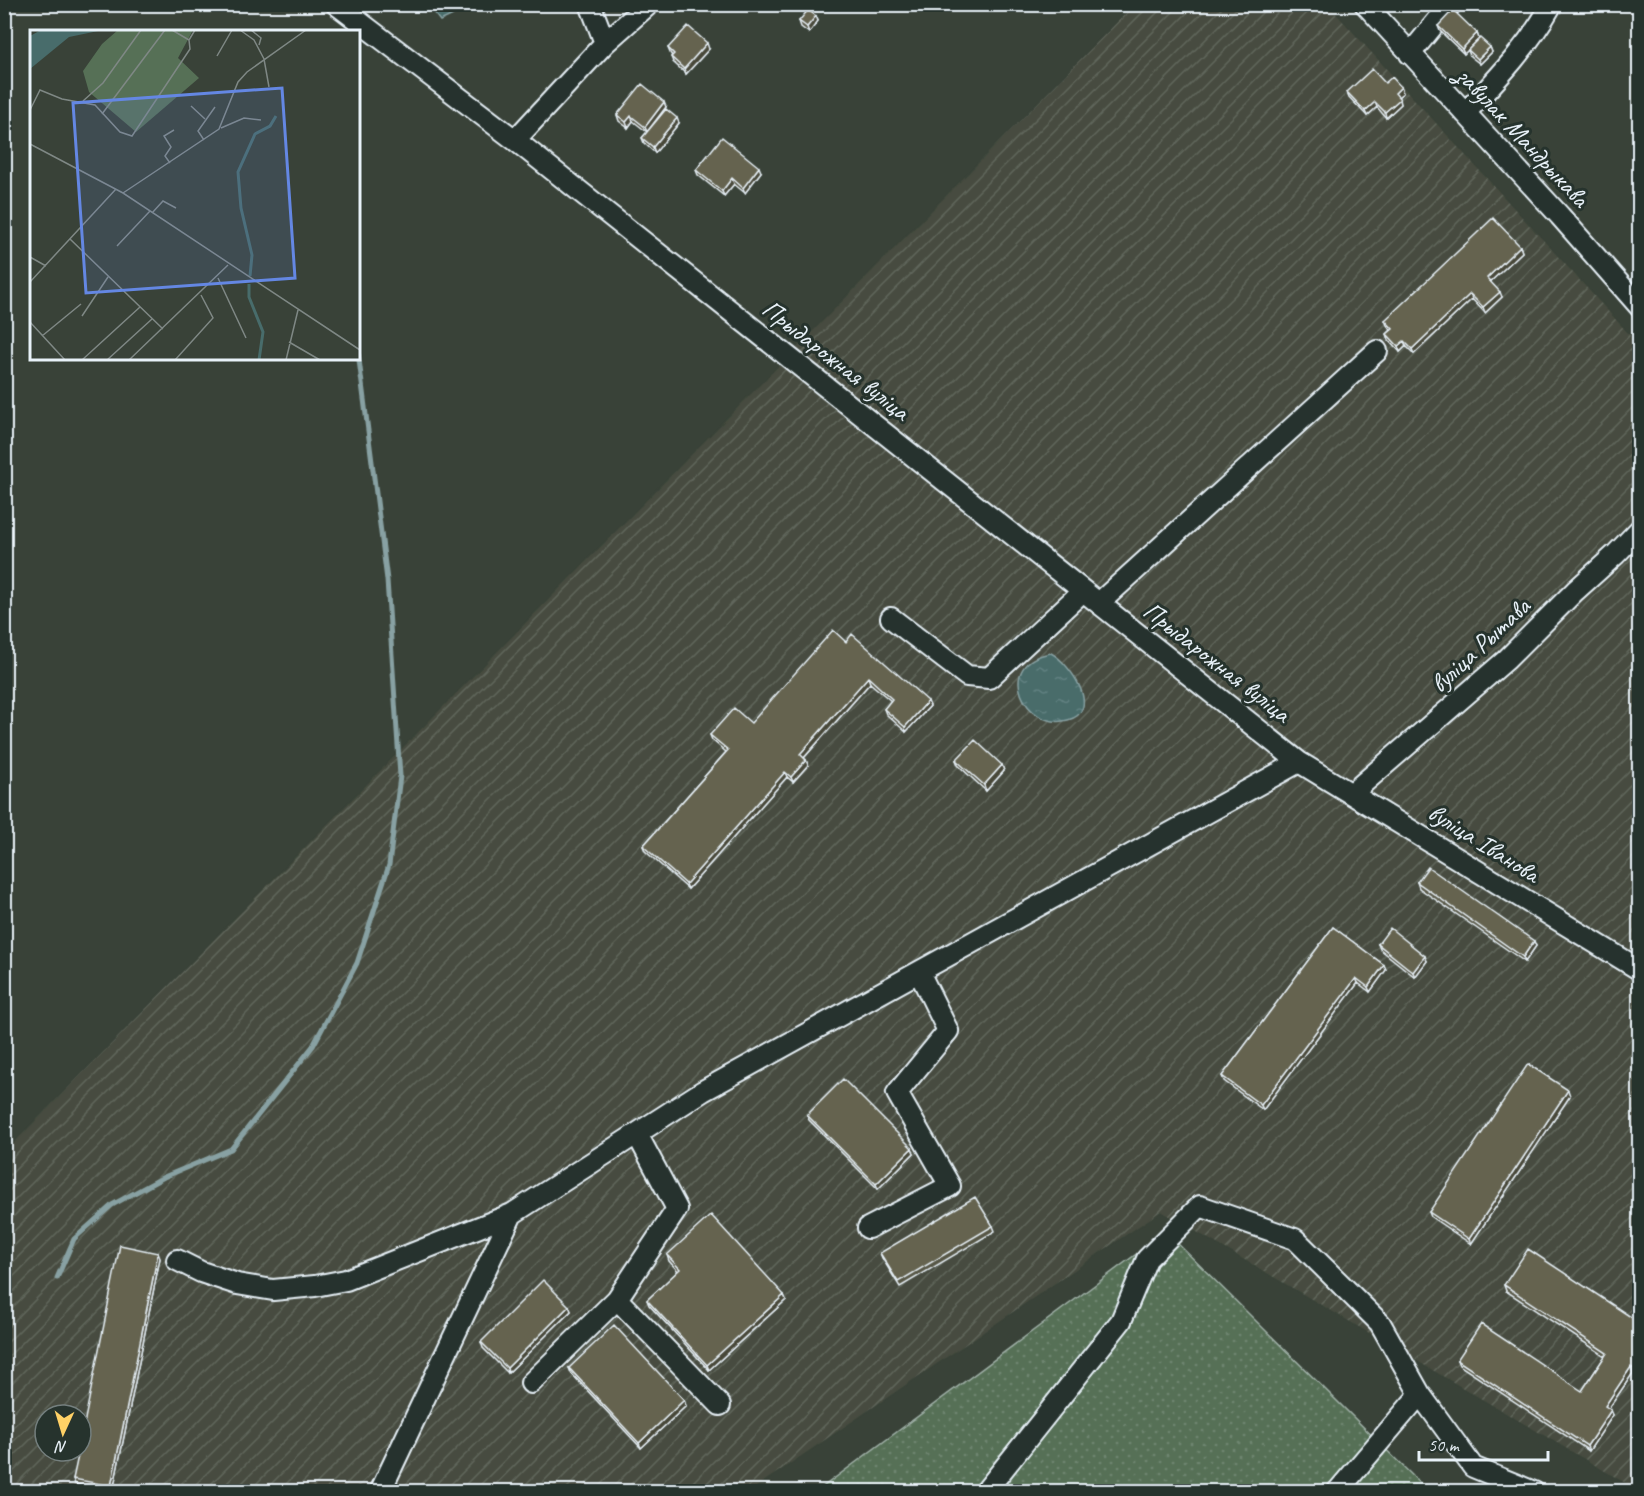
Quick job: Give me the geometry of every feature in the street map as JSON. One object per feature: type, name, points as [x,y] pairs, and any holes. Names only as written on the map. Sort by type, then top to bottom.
[{"type":"street","name":"Прыдарожная вуліца","points":[[336,4],[515,140],[1299,762]]},
{"type":"street","points":[[590,4],[605,43]]},
{"type":"street","points":[[515,140],[605,43],[649,4]]},
{"type":"street","name":"завулак Мандрыкава","points":[[1365,4],[1560,216],[1640,307]]},
{"type":"street","points":[[1410,54],[1451,4]]},
{"type":"street","points":[[1465,113],[1518,56],[1539,28],[1552,4]]},
{"type":"street","points":[[1099,603],[1377,351]]},
{"type":"street","name":"вуліца Рытава","points":[[1352,793],[1506,660],[1640,529]]},
{"type":"street","points":[[891,618],[967,676],[989,678],[1083,591]]},
{"type":"street","points":[[177,1260],[201,1272],[237,1284],[273,1290],[315,1286],[346,1280],[512,1214],[703,1091],[1299,762]]},
{"type":"street","name":"вуліца Іванова","points":[[1299,762],[1640,970]]},
{"type":"street","points":[[868,1228],[950,1186],[897,1093],[948,1031],[919,972]]},
{"type":"street","points":[[531,1383],[616,1299],[677,1209],[637,1134]]},
{"type":"street","points":[[985,1491],[1121,1321],[1148,1259],[1200,1206],[1295,1239],[1380,1323],[1420,1394],[1473,1467],[1534,1491]]},
{"type":"street","points":[[380,1491],[512,1214]]},
{"type":"street","points":[[616,1299],[720,1405]]},
{"type":"street","points":[[1337,1491],[1420,1394]]},
{"type":"shaded area","points":[[1134,5],[1328,5],[1639,345],[1639,1491],[1161,1211],[750,1491],[5,1492],[5,1152]]},
{"type":"green space","points":[[1166,1232],[1428,1491],[816,1492]]},
{"type":"water","points":[[428,5],[452,5],[453,15],[440,21]]},
{"type":"water","points":[[1051,653],[1067,666],[1080,687],[1083,697],[1083,707],[1078,715],[1068,720],[1053,721],[1039,716],[1028,706],[1021,694],[1019,681],[1023,669],[1033,659]]},
{"type":"building","points":[[808,10],[816,16],[807,27],[799,21]]},
{"type":"building","points":[[1453,10],[1477,33],[1462,49],[1438,26]]},
{"type":"building","points":[[688,26],[707,43],[684,69],[671,57],[674,54],[668,48]]},
{"type":"building","points":[[1480,38],[1490,47],[1478,59],[1468,50]]},
{"type":"building","points":[[1372,69],[1385,83],[1392,77],[1401,87],[1395,93],[1400,99],[1385,112],[1375,102],[1365,111],[1347,92]]},
{"type":"building","points":[[642,84],[664,102],[645,127],[631,116],[626,122],[617,115]]},
{"type":"building","points":[[666,109],[677,118],[653,147],[642,138]]},
{"type":"building","points":[[722,137],[759,167],[743,188],[732,178],[722,191],[696,170]]},
{"type":"building","points":[[1493,218],[1520,246],[1487,278],[1500,292],[1483,307],[1470,294],[1412,349],[1404,341],[1398,346],[1387,334],[1393,329],[1385,320]]},
{"type":"building","points":[[833,630],[846,642],[852,634],[928,701],[905,727],[884,709],[892,699],[868,677],[800,754],[806,760],[791,777],[785,772],[686,884],[643,846],[728,750],[710,735],[734,708],[751,723]]},
{"type":"building","points":[[975,740],[1002,765],[984,785],[956,760]]},
{"type":"building","points":[[1428,867],[1534,941],[1523,957],[1417,882]]},
{"type":"building","points":[[1333,927],[1384,965],[1368,987],[1356,978],[1261,1105],[1222,1076]]},
{"type":"building","points":[[1390,928],[1425,956],[1413,972],[1378,944]]},
{"type":"building","points":[[1528,1064],[1568,1090],[1469,1239],[1429,1212]]},
{"type":"building","points":[[843,1079],[912,1148],[876,1184],[807,1115]]},
{"type":"building","points":[[975,1197],[993,1226],[898,1282],[880,1253]]},
{"type":"building","points":[[711,1215],[784,1295],[707,1365],[647,1300],[680,1269],[667,1255]]},
{"type":"building","points":[[120,1245],[158,1253],[111,1486],[73,1479],[76,1463],[93,1463],[93,1403],[88,1403]]},
{"type":"building","points":[[1528,1249],[1640,1323],[1640,1373],[1631,1367],[1605,1406],[1611,1410],[1587,1446],[1457,1360],[1481,1324],[1582,1391],[1607,1353],[1504,1285]]},
{"type":"building","points":[[543,1280],[569,1306],[507,1368],[481,1342]]},
{"type":"building","points":[[614,1325],[684,1400],[639,1443],[569,1368]]},
{"type":"waterway","points":[[57,1278],[74,1239],[112,1205],[164,1177],[231,1149],[313,1046],[357,963],[389,865],[400,776],[387,580],[359,360]]}]
